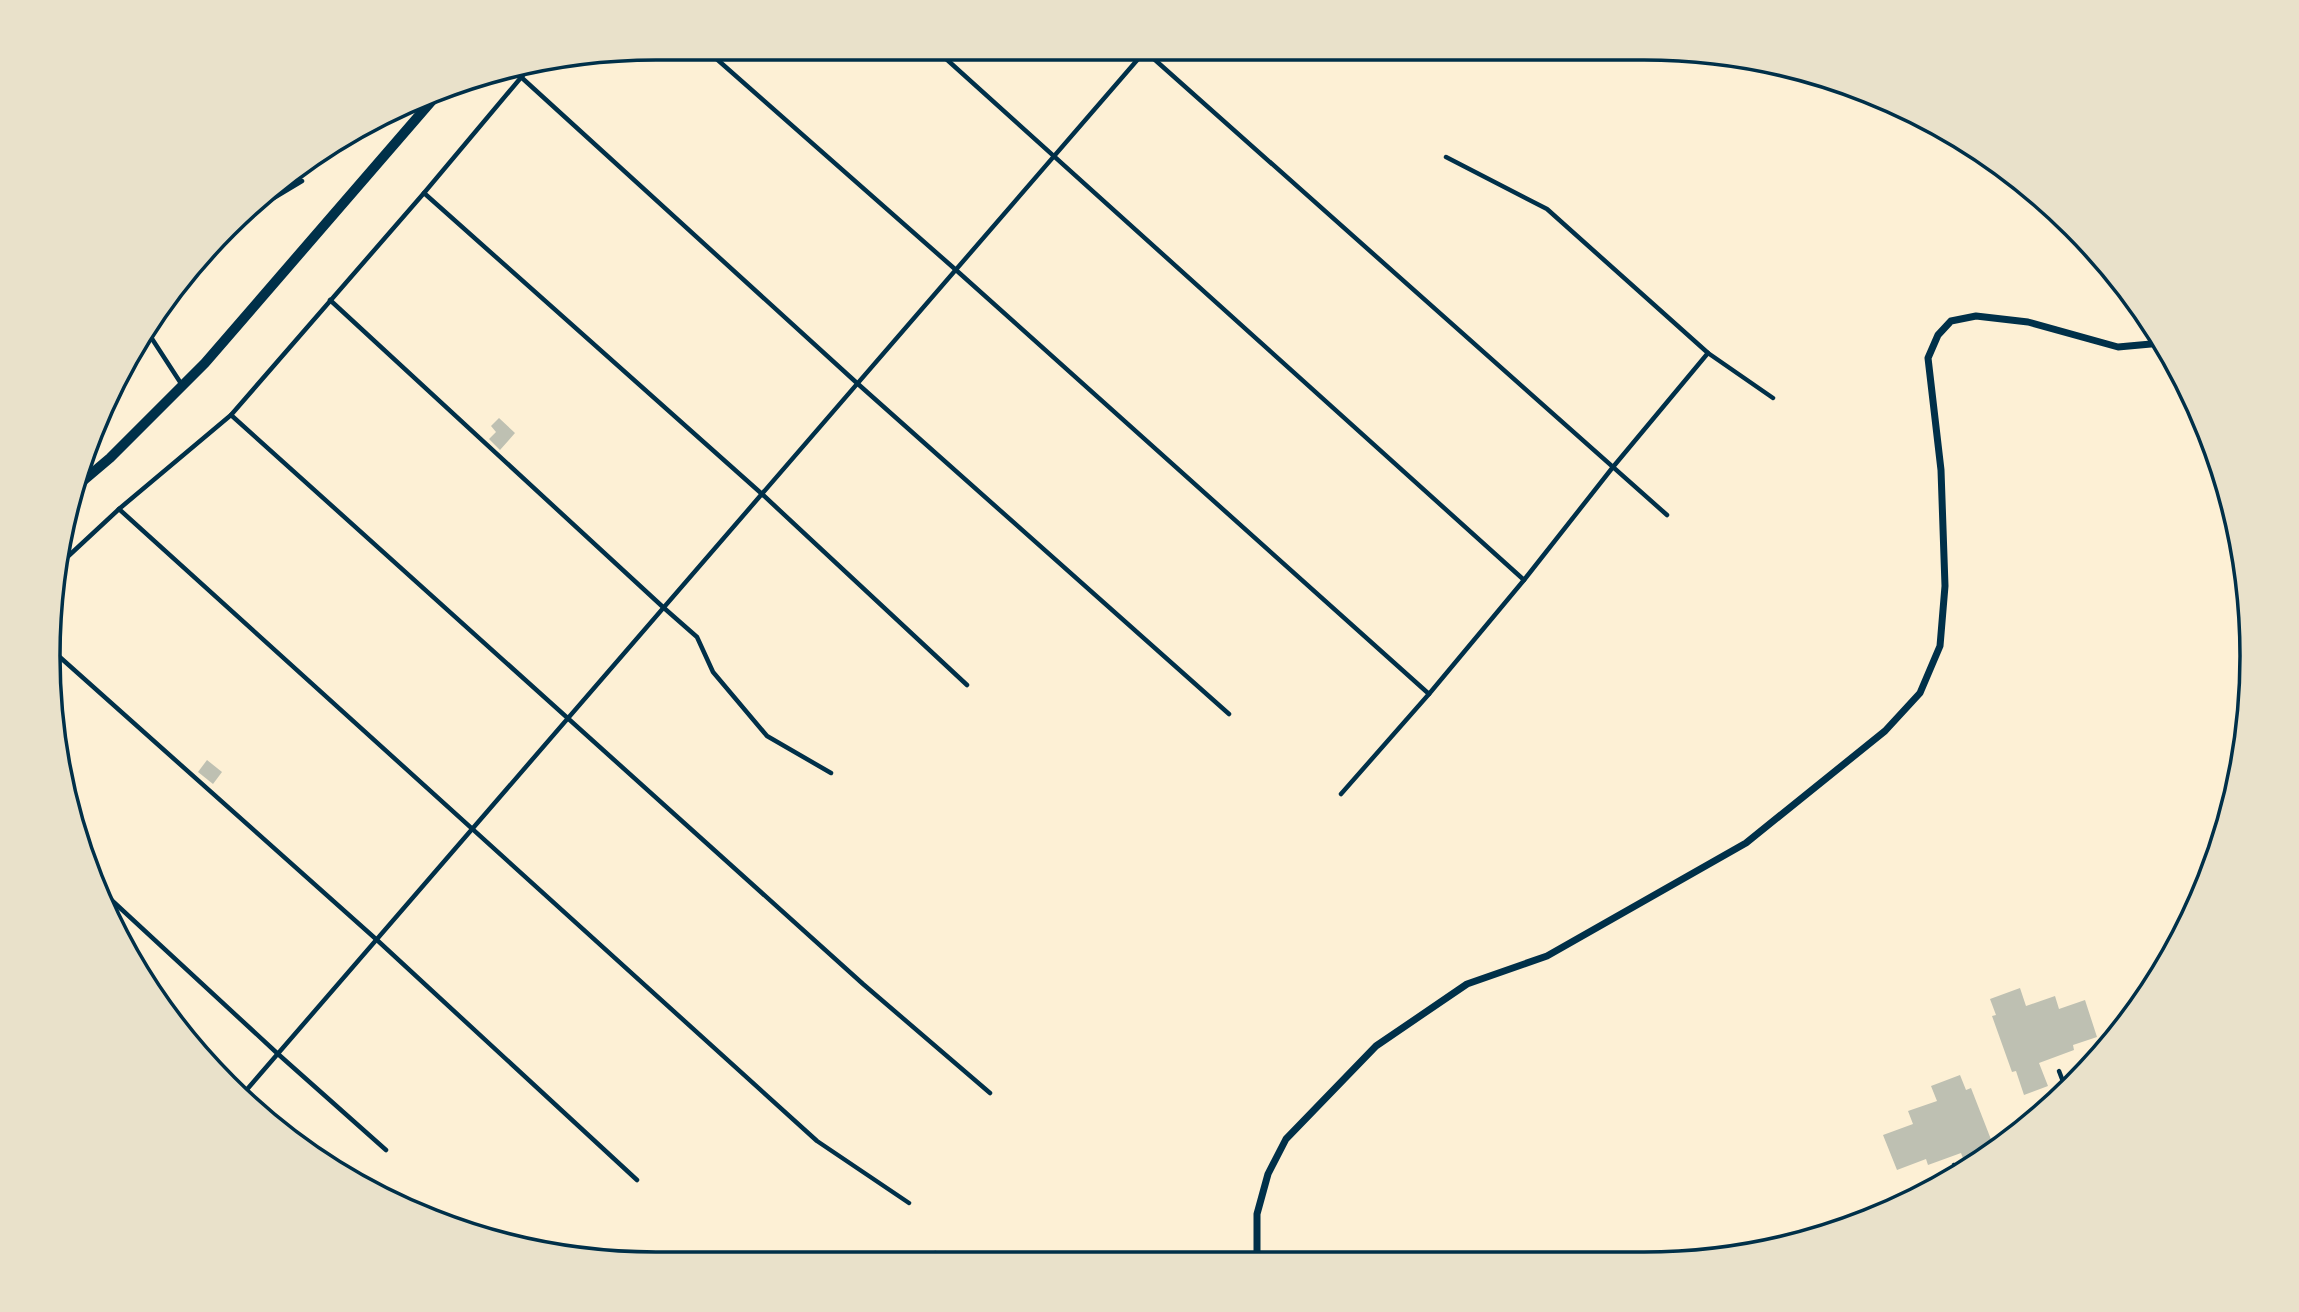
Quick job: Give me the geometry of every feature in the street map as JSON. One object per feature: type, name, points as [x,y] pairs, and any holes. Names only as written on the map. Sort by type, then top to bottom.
[{"type":"street","points":[[87,477],[110,458],[214,352],[428,105]]},
{"type":"street","points":[[1257,1252],[1257,1214],[1268,1174],[1286,1139],[1376,1046],[1467,984],[1548,956],[1746,843],[1885,732],[1920,693],[1940,646],[1945,586],[1941,470],[1927,358],[1938,335],[1951,321],[1976,316],[2028,322],[2118,347],[2151,344]]},
{"type":"lane","points":[[718,60],[1429,694]]},
{"type":"lane","points":[[947,60],[1524,580]]},
{"type":"lane","points":[[247,1090],[1137,60]]},
{"type":"lane","points":[[1155,60],[1667,515]]},
{"type":"lane","points":[[68,556],[118,509],[231,415],[523,75]]},
{"type":"lane","points":[[521,78],[858,384],[1229,714]]},
{"type":"lane","points":[[1446,157],[1547,209],[1708,354],[1773,398]]},
{"type":"lane","points":[[278,195],[302,181]]},
{"type":"lane","points":[[424,193],[762,494],[967,685]]},
{"type":"lane","points":[[330,300],[697,637],[713,672],[767,736],[831,773]]},
{"type":"lane","points":[[152,338],[182,386]]},
{"type":"lane","points":[[1341,794],[1429,694],[1708,354]]},
{"type":"lane","points":[[231,415],[863,984],[990,1093]]},
{"type":"lane","points":[[118,509],[817,1141],[909,1203]]},
{"type":"lane","points":[[60,657],[377,940],[637,1180]]},
{"type":"lane","points":[[113,901],[386,1150]]},
{"type":"lane","points":[[2059,1071],[2063,1080]]},
{"type":"building","points":[[499,418],[515,433],[500,450],[489,439],[496,432],[491,426]]},
{"type":"building","points":[[207,760],[222,772],[213,784],[198,772]]},
{"type":"building","points":[[2020,988],[2026,1006],[2055,996],[2059,1009],[2085,1000],[2097,1037],[2073,1045],[2074,1050],[2039,1063],[2048,1086],[2024,1095],[2016,1071],[2012,1072],[1992,1016],[1996,1015],[1990,999]]},
{"type":"building","points":[[1960,1075],[1966,1090],[1971,1088],[1991,1140],[1963,1159],[1961,1153],[1928,1165],[1926,1159],[1897,1170],[1883,1135],[1913,1124],[1908,1111],[1937,1101],[1931,1086]]}]
